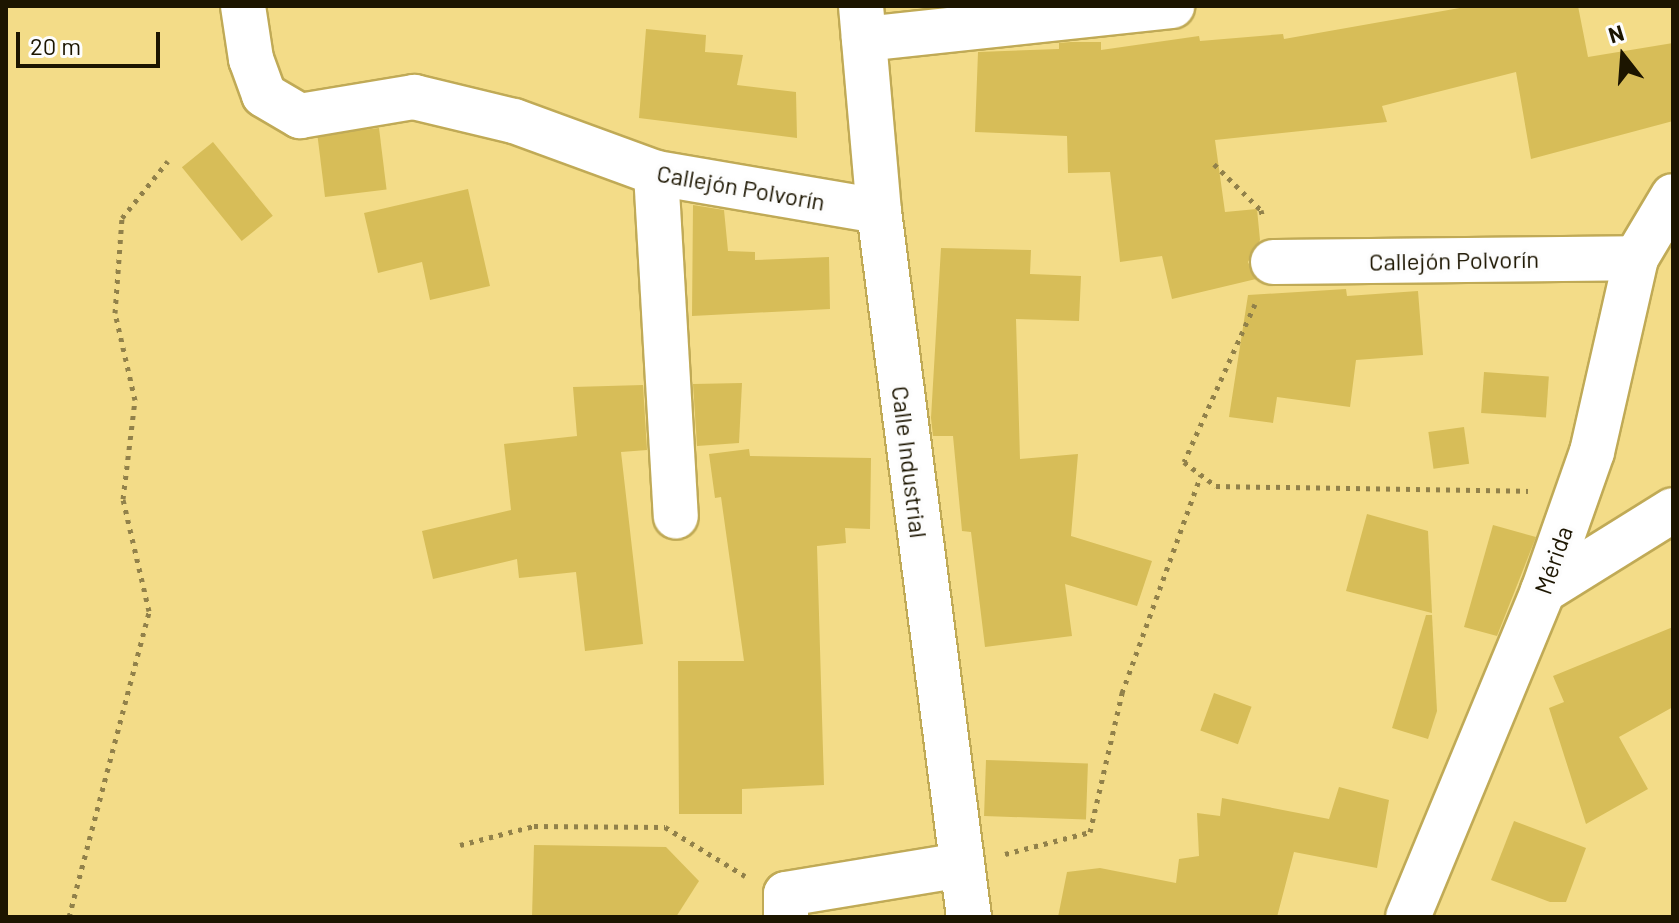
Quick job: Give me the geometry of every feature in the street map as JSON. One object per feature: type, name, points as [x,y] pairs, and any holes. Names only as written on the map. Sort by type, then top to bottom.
[{"type":"street","name":"Callejón Polvorín","points":[[243,6],[251,59],[264,95],[300,116],[414,97],[514,121],[656,173],[879,211]]},
{"type":"street","points":[[862,22],[1172,6]]},
{"type":"street","name":"Calle Industrial","points":[[862,22],[879,211],[969,917]]},
{"type":"street","points":[[656,173],[676,516]]},
{"type":"street","name":"Mérida","points":[[1408,917],[1543,591],[1592,452],[1636,258],[1673,196]]},
{"type":"street","name":"Callejón Polvorín","points":[[1273,262],[1636,258]]},
{"type":"street","points":[[1543,591],[1673,510]]},
{"type":"street","points":[[786,906],[962,865]]},
{"type":"path","points":[[69,917],[149,611],[123,499],[135,400],[115,313],[122,218],[168,161]]},
{"type":"path","points":[[1214,164],[1261,210],[1273,262],[1184,462],[1216,486],[1577,491]]},
{"type":"path","points":[[962,865],[1090,832],[1122,693],[1201,475]]},
{"type":"path","points":[[460,845],[534,826],[665,827],[743,875],[786,906]]},
{"type":"building","points":[[1471,6],[1578,6],[1588,57],[1673,43],[1673,121],[1531,159],[1516,72],[1382,106],[1387,122],[1215,140],[1225,212],[1257,209],[1260,240],[1248,262],[1256,279],[1172,299],[1162,256],[1120,262],[1110,172],[1068,173],[1067,136],[975,132],[978,52],[1059,49],[1059,43],[1071,42],[1101,42],[1101,50],[1199,36],[1200,41],[1283,34],[1284,39]]},
{"type":"building","points":[[646,29],[706,35],[705,52],[743,55],[737,85],[796,92],[797,138],[639,118]]},
{"type":"building","points":[[379,128],[387,190],[325,197],[317,136]]},
{"type":"building","points":[[213,142],[273,216],[242,241],[182,167]]},
{"type":"building","points":[[468,189],[490,286],[430,300],[422,262],[378,273],[364,213]]},
{"type":"building","points":[[693,205],[724,210],[728,251],[755,252],[755,260],[829,257],[830,309],[692,316]]},
{"type":"building","points":[[941,248],[1031,250],[1030,274],[1081,276],[1079,321],[1016,319],[1020,459],[1078,454],[1071,536],[1152,561],[1137,606],[1065,584],[1072,636],[985,647],[971,532],[962,531],[953,436],[933,436],[931,418]]},
{"type":"building","points":[[1346,289],[1347,296],[1418,291],[1423,355],[1356,360],[1350,407],[1277,397],[1273,423],[1229,417],[1248,295]]},
{"type":"building","points":[[1484,372],[1549,377],[1546,417],[1481,413]]},
{"type":"building","points":[[742,383],[739,443],[697,446],[693,384]]},
{"type":"building","points":[[643,385],[647,450],[621,452],[643,644],[585,651],[576,572],[519,578],[517,559],[433,579],[422,531],[511,510],[504,444],[577,436],[573,387]]},
{"type":"building","points":[[1464,427],[1469,464],[1433,469],[1428,432]]},
{"type":"building","points":[[749,449],[750,456],[871,458],[870,529],[845,528],[846,543],[817,546],[824,785],[742,789],[742,814],[679,814],[678,661],[744,661],[721,497],[715,498],[709,454]]},
{"type":"building","points":[[1367,514],[1428,531],[1432,613],[1346,591]]},
{"type":"building","points":[[1493,525],[1536,537],[1497,636],[1464,627]]},
{"type":"building","points":[[1426,615],[1432,615],[1437,711],[1428,739],[1392,728]]},
{"type":"building","points":[[1673,627],[1673,707],[1619,737],[1648,789],[1586,824],[1549,708],[1564,702],[1553,676]]},
{"type":"building","points":[[1214,693],[1252,707],[1238,744],[1200,731]]},
{"type":"building","points":[[986,760],[1088,764],[1086,820],[984,816]]},
{"type":"building","points":[[1339,787],[1389,800],[1377,868],[1294,852],[1277,917],[1058,917],[1067,872],[1100,868],[1176,883],[1179,859],[1199,856],[1197,813],[1220,816],[1222,798],[1329,819]]},
{"type":"building","points":[[1514,821],[1586,848],[1566,902],[1550,902],[1491,880]]},
{"type":"building","points":[[534,845],[666,847],[699,881],[676,917],[532,917]]}]
